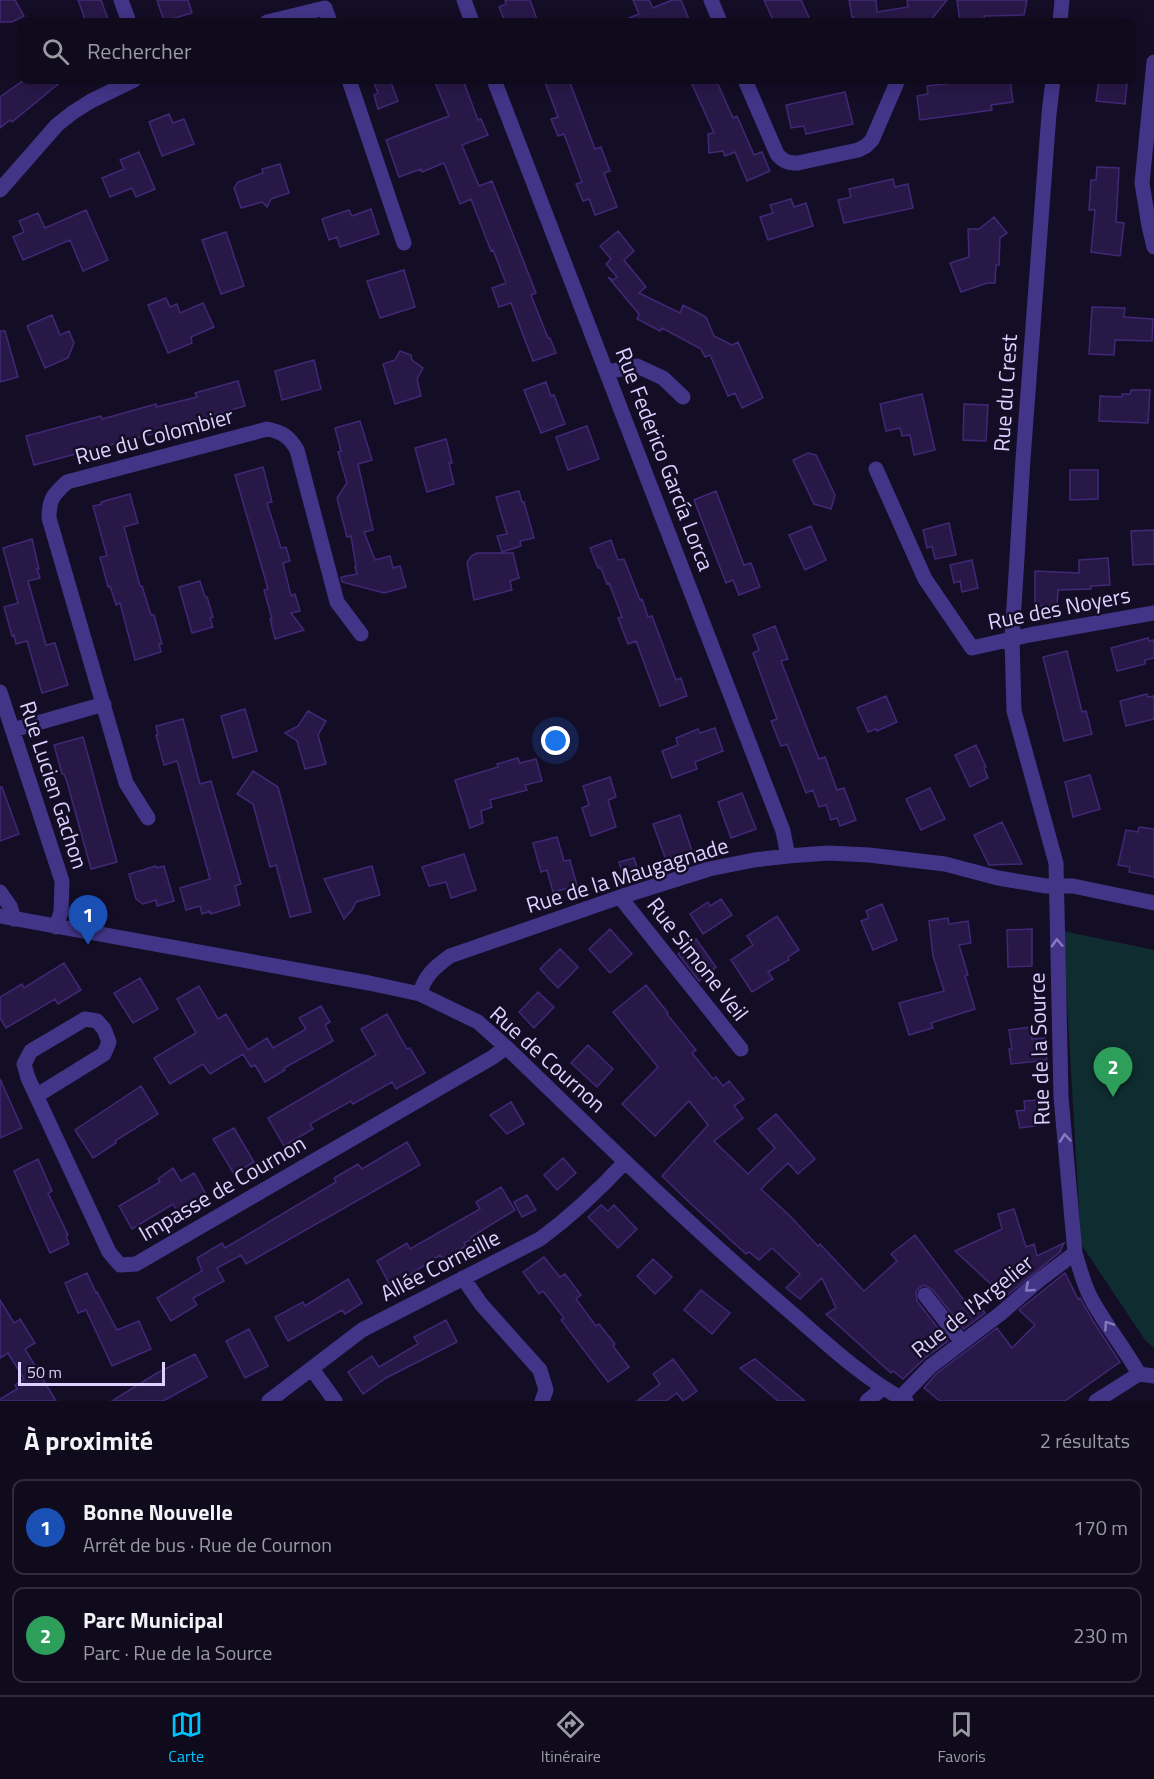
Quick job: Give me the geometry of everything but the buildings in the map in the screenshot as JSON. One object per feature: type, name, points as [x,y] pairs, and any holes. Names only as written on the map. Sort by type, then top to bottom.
[{"type":"street","points":[[121,0],[128,18]]},
{"type":"street","points":[[464,0],[471,18]]},
{"type":"street","points":[[711,0],[718,18]]},
{"type":"street","points":[[1060,18],[1062,0]]},
{"type":"street","points":[[284,18],[325,8],[329,18]]},
{"type":"street","points":[[1154,62],[1150,131],[1142,183],[1154,247]]},
{"type":"street","points":[[0,190],[57,125],[91,101],[126,84]]},
{"type":"street","points":[[350,84],[404,243]]},
{"type":"street","name":"Rue Federico García Lorca","points":[[496,84],[779,820],[788,855]]},
{"type":"street","points":[[747,84],[777,154],[788,163],[798,163],[858,150],[866,146],[872,140],[896,84]]},
{"type":"street","name":"Rue du Crest","points":[[1014,711],[1012,639],[1023,459],[1053,84]]},
{"type":"street","points":[[607,372],[638,366],[663,378],[684,398]]},
{"type":"street","name":"Rue du Colombier","points":[[148,818],[126,783],[49,518],[49,505],[54,494],[67,482],[267,429],[281,432],[290,438],[297,450],[337,603],[361,634]]},
{"type":"street","name":"Rue des Noyers","points":[[876,469],[925,579],[972,648],[1154,613]]},
{"type":"street","name":"Rue Lucien Gachon","points":[[0,692],[62,881],[61,912],[56,927]]},
{"type":"street","points":[[13,730],[104,704]]},
{"type":"street","name":"Rue de la Source","points":[[1014,711],[1056,863],[1061,1097],[1076,1252],[1081,1274],[1092,1301],[1129,1355],[1147,1375]]},
{"type":"street","name":"Rue de la Maugagnade","points":[[420,994],[423,982],[435,967],[450,956],[709,869],[788,855],[828,853],[869,855],[945,864],[998,878],[1046,886],[1073,886],[1154,903]]},
{"type":"street","points":[[0,892],[10,906],[7,918]]},
{"type":"street","name":"Rue Simone Veil","points":[[620,897],[741,1049]]},
{"type":"street","name":"Rue de Cournon","points":[[7,918],[420,994],[478,1023],[506,1047],[706,1239],[883,1388],[903,1399]]},
{"type":"street","name":"Impasse de Cournon","points":[[36,1096],[104,1054],[109,1042],[104,1029],[97,1021],[85,1019],[31,1052],[24,1064],[36,1096],[109,1252],[120,1265],[136,1264],[494,1057],[506,1047]]},
{"type":"street","name":"Allée Corneille","points":[[269,1401],[362,1330],[540,1239],[558,1226],[625,1162]]},
{"type":"street","name":"Rue de l'Argelier","points":[[903,1399],[931,1366],[1076,1252]]},
{"type":"street","points":[[463,1278],[481,1304],[540,1370],[546,1390],[542,1401]]},
{"type":"street","points":[[925,1295],[962,1342]]},
{"type":"street","points":[[312,1369],[335,1401]]},
{"type":"street","points":[[1096,1401],[1147,1375]]},
{"type":"street","points":[[867,1401],[883,1388]]},
{"type":"green space","points":[[1063,931],[1154,950],[1154,1348],[1145,1340],[1081,1244]]},
{"type":"place","name":"Bonne Nouvelle","points":[[88,945]]},
{"type":"place","name":"Parc Municipal","points":[[1113,1097]]}]
